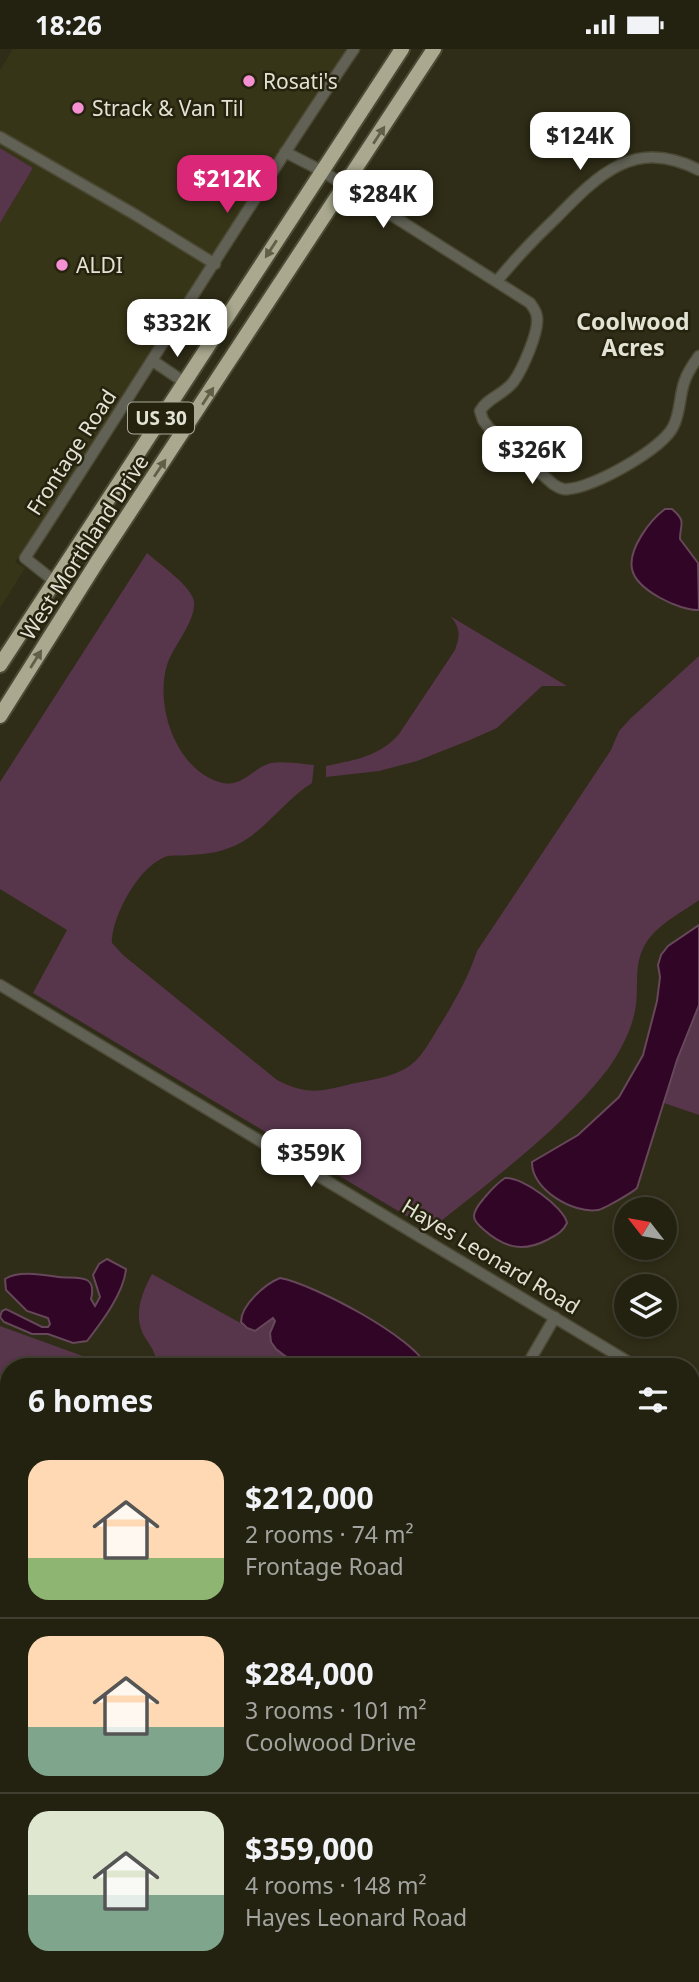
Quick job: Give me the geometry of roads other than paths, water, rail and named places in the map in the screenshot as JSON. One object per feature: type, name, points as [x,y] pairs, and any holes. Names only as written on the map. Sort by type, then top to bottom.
[{"type":"highway","name":"West Morthland Drive","points":[[0,665],[402,49]]},
{"type":"highway","name":"West Morthland Drive","points":[[0,716],[97,562],[435,49]]},
{"type":"street","name":"Frontage Road","points":[[54,580],[25,558],[354,49]]},
{"type":"street","points":[[0,137],[134,213],[215,264]]},
{"type":"street","points":[[285,152],[321,171],[530,303],[537,317],[537,328],[514,381],[484,404],[480,411],[483,420],[553,484],[562,489],[580,487],[623,468],[660,444],[677,419],[685,379],[699,356]]},
{"type":"street","points":[[497,281],[576,197],[601,175],[630,162],[654,156],[678,160],[699,170]]},
{"type":"street","points":[[153,361],[184,382]]},
{"type":"street","name":"Hayes Leonard Road","points":[[0,985],[622,1358]]},
{"type":"street","points":[[531,1358],[555,1317]]},
{"type":"place","name":"Rosati's","points":[[249,81]]},
{"type":"place","name":"Strack & Van Til","points":[[78,108]]},
{"type":"place","name":"ALDI","points":[[62,265]]},
{"type":"district","name":"Coolwood Acres","points":[[633,334]]}]
